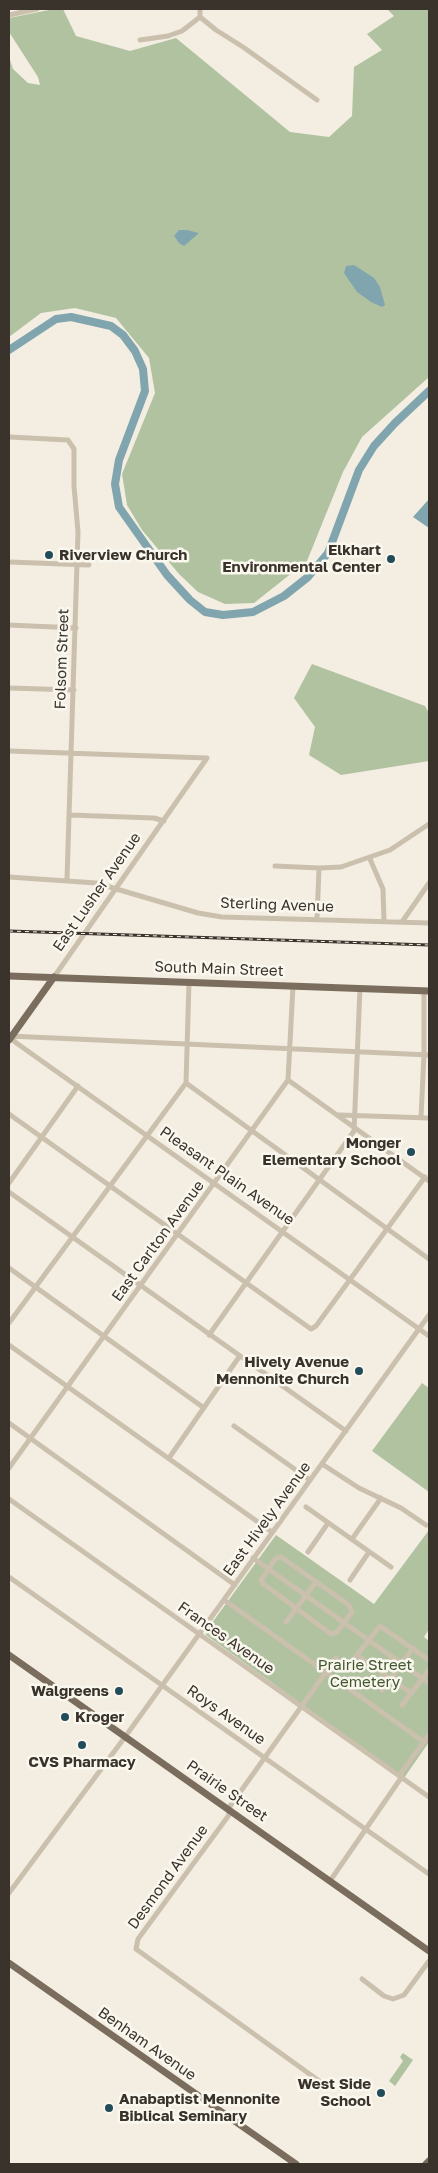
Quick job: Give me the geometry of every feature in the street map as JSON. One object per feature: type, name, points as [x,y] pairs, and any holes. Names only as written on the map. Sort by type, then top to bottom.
[{"type":"main road","name":"South Main Street","points":[[9,976],[426,990]]},
{"type":"main road","name":"East Lusher Avenue","points":[[10,1037],[54,977]]},
{"type":"main road","name":"Prairie Street","points":[[9,1655],[429,1951]]},
{"type":"main road","name":"Benham Avenue","points":[[9,1963],[296,2164]]},
{"type":"main road","points":[[426,2164],[429,2161]]},
{"type":"street","points":[[9,15],[37,9]]},
{"type":"street","points":[[200,9],[200,17]]},
{"type":"street","points":[[140,40],[168,36],[182,31],[200,17]]},
{"type":"street","points":[[200,17],[316,100]]},
{"type":"street","name":"Folsom Street","points":[[9,437],[64,439],[71,442],[74,449],[74,486],[78,532],[67,879]]},
{"type":"street","points":[[9,562],[89,565]]},
{"type":"street","points":[[9,625],[76,628]]},
{"type":"street","points":[[9,688],[74,690]]},
{"type":"street","points":[[9,750],[71,753]]},
{"type":"street","name":"East Lusher Avenue","points":[[54,977],[207,758],[71,753]]},
{"type":"street","points":[[69,815],[154,818],[164,821]]},
{"type":"street","points":[[275,866],[341,867],[370,859],[390,850],[429,824]]},
{"type":"street","points":[[370,859],[382,889],[384,921]]},
{"type":"street","points":[[317,919],[319,868]]},
{"type":"street","name":"Sterling Avenue","points":[[9,877],[67,879],[116,888],[198,913],[222,918],[429,923]]},
{"type":"street","points":[[402,922],[429,883]]},
{"type":"street","points":[[9,1323],[146,1134],[186,1083],[189,982]]},
{"type":"street","name":"East Carlton Avenue","points":[[9,1468],[288,1080],[293,986]]},
{"type":"street","points":[[209,1335],[354,1131],[360,988]]},
{"type":"street","points":[[421,1117],[427,1055],[426,990]]},
{"type":"street","points":[[10,1037],[186,1043],[427,1055]]},
{"type":"street","name":"Pleasant Plain Avenue","points":[[10,1037],[429,1336]]},
{"type":"street","points":[[9,1114],[311,1329],[316,1326],[388,1228],[427,1179],[288,1080]]},
{"type":"street","points":[[186,1083],[429,1258]]},
{"type":"street","points":[[9,1183],[78,1086]]},
{"type":"street","points":[[338,1115],[429,1118]]},
{"type":"street","points":[[9,1192],[346,1431]]},
{"type":"street","points":[[9,1268],[204,1408]]},
{"type":"street","name":"East Hively Avenue","points":[[9,1893],[163,1685],[429,1315]]},
{"type":"street","points":[[9,1345],[272,1532]]},
{"type":"street","points":[[169,1458],[240,1356]]},
{"type":"street","points":[[9,1423],[235,1585]]},
{"type":"street","points":[[234,1426],[310,1480]]},
{"type":"street","points":[[322,1464],[359,1488],[401,1508],[426,1525]]},
{"type":"street","points":[[352,1539],[381,1498]]},
{"type":"street","name":"Frances Avenue","points":[[9,1499],[429,1797]]},
{"type":"street","points":[[306,1507],[391,1567]]},
{"type":"street","points":[[308,1552],[328,1523]]},
{"type":"street","points":[[350,1580],[369,1552]]},
{"type":"street","points":[[281,1557],[316,1582],[349,1605],[352,1612],[337,1632],[331,1634],[262,1583],[261,1580],[276,1558],[281,1557]]},
{"type":"street","points":[[253,1558],[429,1684]]},
{"type":"street","name":"Roys Avenue","points":[[9,1577],[429,1874]]},
{"type":"street","points":[[286,1622],[316,1582]]},
{"type":"street","points":[[224,1600],[424,1742]]},
{"type":"street","points":[[348,1666],[380,1626],[429,1660]]},
{"type":"street","points":[[382,1690],[413,1648]]},
{"type":"street","points":[[357,1655],[411,1693]]},
{"type":"street","name":"Desmond Avenue","points":[[322,2082],[136,1949],[138,1939],[229,1815],[228,1809],[336,1658]]},
{"type":"street","points":[[402,1705],[429,1670]]},
{"type":"street","points":[[330,1881],[401,1778],[401,1773],[429,1735]]},
{"type":"street","points":[[362,1979],[384,1996],[393,1999],[404,1995],[429,1962]]},
{"type":"green space","points":[[63,9],[76,36],[130,51],[176,38],[290,132],[329,137],[352,116],[354,67],[382,50],[367,34],[394,16],[387,9],[429,9],[429,377],[362,437],[343,472],[307,561],[254,603],[225,604],[198,592],[179,574],[142,530],[127,505],[122,474],[155,393],[149,358],[116,318],[75,308],[41,313],[9,337],[9,57],[13,69],[28,83],[40,85],[38,77],[9,32],[9,18]]},
{"type":"green space","points":[[312,664],[425,706],[429,713],[429,761],[341,775],[309,755],[315,727],[294,698]]},
{"type":"green space","points":[[422,1383],[429,1388],[429,1492],[372,1451]]},
{"type":"green space","name":"Prairie Street Cemetery","points":[[429,1530],[429,1629],[424,1637],[429,1641],[429,1742],[404,1778],[206,1635],[206,1631],[276,1535],[374,1604]]},
{"type":"green space","points":[[403,2053],[413,2060],[395,2086],[389,2081],[403,2061],[400,2057]]},
{"type":"water","points":[[179,230],[199,233],[184,246],[174,236]]},
{"type":"water","points":[[354,265],[374,278],[380,287],[385,305],[382,307],[371,302],[357,292],[344,273],[346,266]]},
{"type":"water","points":[[429,499],[429,528],[413,517]]},
{"type":"waterway","points":[[9,350],[56,319],[71,317],[111,326],[123,335],[135,351],[143,369],[145,391],[119,460],[115,484],[119,507],[167,575],[190,600],[205,612],[223,615],[253,612],[284,596],[308,577],[328,553],[359,470],[374,446],[429,391]]},
{"type":"railway","points":[[9,931],[429,945]]},
{"type":"place","name":"Riverview Church","points":[[49,555]]},
{"type":"place","name":"Elkhart Environmental Center","points":[[391,559]]},
{"type":"place","name":"Monger Elementary School","points":[[411,1152]]},
{"type":"place","name":"Hively Avenue Mennonite Church","points":[[359,1371]]},
{"type":"place","name":"Walgreens","points":[[119,1691]]},
{"type":"place","name":"Kroger","points":[[65,1717]]},
{"type":"place","name":"CVS Pharmacy","points":[[82,1745]]},
{"type":"place","name":"West Side School","points":[[381,2093]]},
{"type":"place","name":"Anabaptist Mennonite Biblical Seminary","points":[[109,2108]]}]
